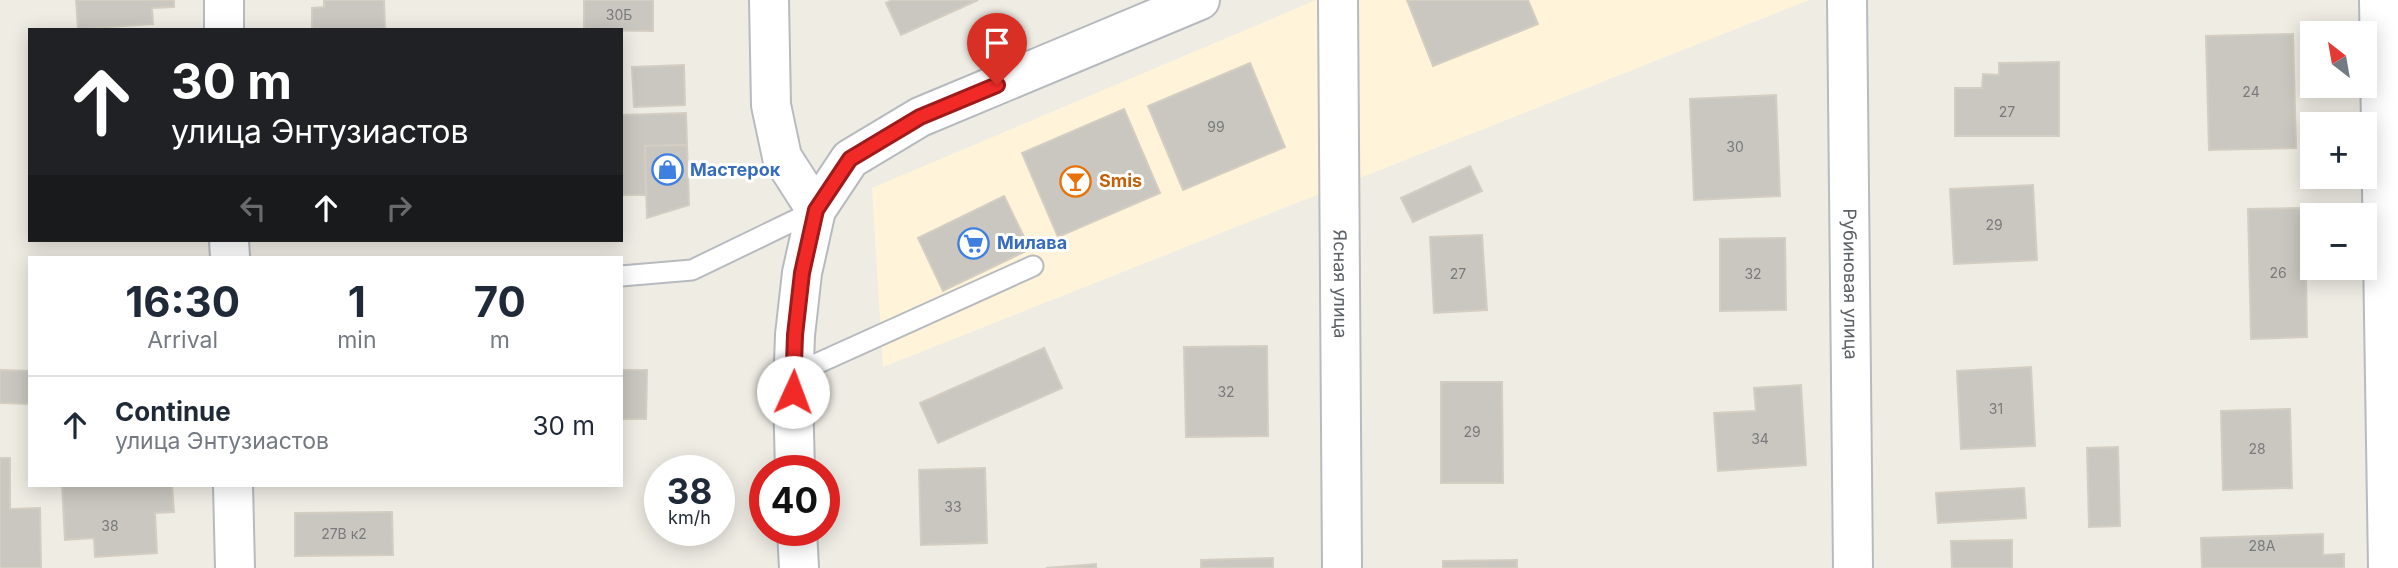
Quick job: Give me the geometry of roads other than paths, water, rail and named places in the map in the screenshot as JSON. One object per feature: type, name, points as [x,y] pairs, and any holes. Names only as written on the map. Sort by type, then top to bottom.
[{"type":"street","points":[[224,0],[224,28]]},
{"type":"street","points":[[769,0],[771,105],[782,157],[816,210]]},
{"type":"street","points":[[795,455],[795,335],[802,273],[816,210],[850,159],[920,117],[1200,0]]},
{"type":"street","name":"Ясная улица","points":[[1338,0],[1342,568]]},
{"type":"street","name":"Рубиновая улица","points":[[1847,0],[1853,568]]},
{"type":"street","points":[[2379,0],[2388,568]]},
{"type":"street","points":[[233,487],[234,568]]},
{"type":"street","points":[[798,546],[799,568]]},
{"type":"lane","points":[[623,276],[692,270],[816,210]]},
{"type":"lane","points":[[794,374],[1033,266]]},
{"type":"place","name":"Мастерок","points":[[667,170]]},
{"type":"place","name":"Smis","points":[[1076,181]]},
{"type":"place","name":"Милава","points":[[974,243]]}]
